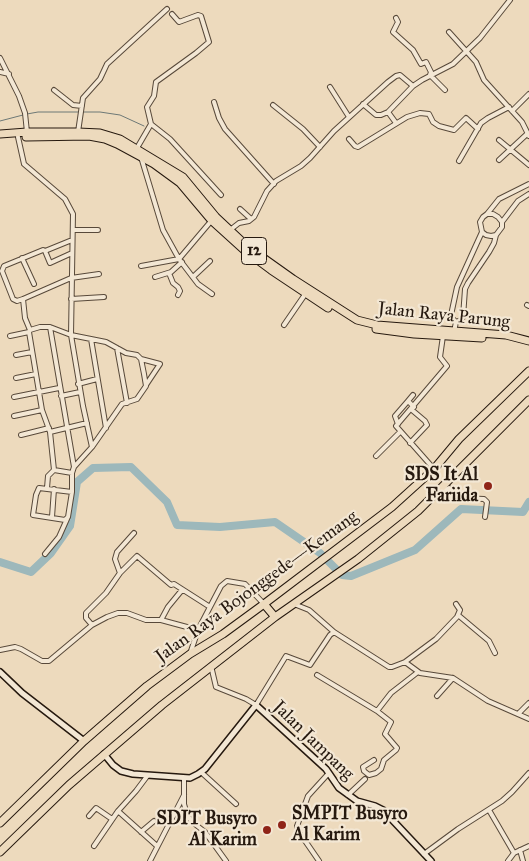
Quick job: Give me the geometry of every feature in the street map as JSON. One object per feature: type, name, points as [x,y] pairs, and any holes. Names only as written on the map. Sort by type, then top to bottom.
[{"type":"highway","name":"Jalan Raya Parung","points":[[0,134],[26,132],[106,134],[120,139],[183,178],[214,219],[266,261],[357,320],[377,325],[516,342],[529,347]]},
{"type":"highway","name":"Jalan Raya Parung","points":[[0,139],[77,134],[117,144],[154,164],[180,183],[260,263],[356,324],[401,333],[443,336],[454,334],[506,335],[529,341]]},
{"type":"highway","name":"Jalan Raya Bojonggede—Kemang","points":[[0,823],[84,741],[147,686],[190,654],[223,634],[312,565],[392,507],[434,469],[459,439],[529,371]]},
{"type":"highway","name":"Jalan Raya Bojonggede—Kemang","points":[[0,852],[104,754],[162,705],[275,617],[358,559],[418,511],[529,400]]},
{"type":"highway","points":[[264,604],[275,617]]},
{"type":"street","points":[[363,104],[377,115],[388,112],[413,86],[453,64],[467,52],[492,25],[510,0]]},
{"type":"street","points":[[77,134],[83,98],[100,79],[109,61],[167,9]]},
{"type":"street","points":[[172,14],[179,22],[198,15],[203,21],[209,43],[156,82],[154,96],[147,107],[151,124],[170,138],[221,195]]},
{"type":"street","points":[[203,21],[208,18]]},
{"type":"street","points":[[396,18],[398,22],[393,32],[413,50],[421,64],[426,62],[431,72],[430,75],[445,90]]},
{"type":"street","points":[[449,32],[479,67],[484,80],[522,122],[528,135],[499,160]]},
{"type":"street","points":[[0,58],[9,74],[25,114],[26,132]]},
{"type":"street","points":[[0,72],[9,74]]},
{"type":"street","points":[[229,230],[250,220],[257,212],[267,190],[276,180],[301,166],[349,117],[396,76],[402,76],[413,86]]},
{"type":"street","points":[[330,87],[349,117]]},
{"type":"street","points":[[54,90],[72,105],[82,110]]},
{"type":"street","points":[[459,161],[478,129],[488,118],[510,109],[529,94]]},
{"type":"street","points":[[214,102],[225,129],[274,184]]},
{"type":"street","points":[[273,105],[304,128],[320,147]]},
{"type":"street","points":[[388,112],[396,123]]},
{"type":"street","points":[[349,139],[358,147],[407,117],[426,113],[429,114],[437,126],[454,130],[466,118],[478,129]]},
{"type":"street","points":[[137,148],[151,124]]},
{"type":"street","points":[[18,137],[22,159],[26,167],[68,203],[72,214],[71,335],[78,384],[92,447]]},
{"type":"street","points":[[499,140],[529,165]]},
{"type":"street","points":[[141,157],[163,230],[180,260],[198,284],[212,294]]},
{"type":"street","points":[[457,322],[451,315],[457,287],[482,232],[480,222],[499,199],[529,184]]},
{"type":"street","points":[[454,334],[457,322],[463,316],[465,289],[472,275],[492,248],[502,222],[518,201],[529,194]]},
{"type":"street","points":[[240,210],[250,220]]},
{"type":"street","points":[[487,214],[493,214],[502,222]]},
{"type":"street","points":[[155,277],[169,273],[214,219]]},
{"type":"street","points":[[73,230],[98,230]]},
{"type":"street","points":[[482,232],[486,235],[496,235]]},
{"type":"street","points":[[72,240],[4,266],[2,270],[13,299],[17,301],[23,300],[71,278],[99,274]]},
{"type":"street","points":[[45,251],[50,263],[72,253]]},
{"type":"street","points":[[22,258],[34,284]]},
{"type":"street","points":[[141,266],[180,260]]},
{"type":"street","points":[[193,276],[210,261]]},
{"type":"street","points":[[169,273],[173,283],[180,291],[178,295]]},
{"type":"street","points":[[457,287],[465,289]]},
{"type":"street","points":[[284,325],[306,293]]},
{"type":"street","points":[[72,299],[104,297]]},
{"type":"street","points":[[23,300],[25,318],[30,331],[42,410],[49,430],[54,470]]},
{"type":"street","points":[[10,336],[40,327],[50,327],[71,335],[106,342],[126,353],[160,364],[137,400],[122,405],[92,447],[74,467],[67,518],[59,537],[45,554]]},
{"type":"street","points":[[50,327],[74,467]]},
{"type":"street","points":[[398,424],[447,366],[440,356],[443,336]]},
{"type":"street","points":[[91,339],[106,428]]},
{"type":"street","points":[[117,347],[127,402]]},
{"type":"street","points":[[16,355],[32,352]]},
{"type":"street","points":[[141,359],[146,386]]},
{"type":"street","points":[[16,378],[36,374]]},
{"type":"street","points":[[78,384],[97,379]]},
{"type":"street","points":[[14,397],[59,388]]},
{"type":"street","points":[[61,396],[80,392]]},
{"type":"street","points":[[413,396],[395,416],[398,424],[396,426],[434,469]]},
{"type":"street","points":[[408,401],[427,425],[410,443]]},
{"type":"street","points":[[14,416],[42,410]]},
{"type":"street","points":[[21,436],[86,423]]},
{"type":"street","points":[[376,456],[400,432]]},
{"type":"street","points":[[54,470],[72,473]]},
{"type":"street","points":[[47,488],[48,476],[54,470]]},
{"type":"street","points":[[67,518],[34,516],[32,514],[38,489],[47,488],[72,492]]},
{"type":"street","points":[[438,491],[441,492],[448,488],[462,498],[484,499],[487,502],[485,518]]},
{"type":"street","points":[[52,518],[54,489]]},
{"type":"street","points":[[120,574],[115,559],[117,552],[134,533]]},
{"type":"street","points":[[92,625],[85,614],[106,593],[137,556],[170,584],[174,584],[210,607]]},
{"type":"street","points":[[190,654],[198,630],[221,586],[227,581],[245,584],[264,604]]},
{"type":"street","points":[[161,620],[168,607],[182,590]]},
{"type":"street","points":[[294,604],[310,610],[334,632],[389,667],[404,662],[432,642],[458,615],[460,610],[456,604]]},
{"type":"street","points":[[0,650],[15,647],[42,661],[49,661],[92,625],[118,613],[127,613],[146,620],[161,620],[198,630]]},
{"type":"street","points":[[458,615],[489,641],[496,652]]},
{"type":"street","points":[[212,670],[216,687],[256,705],[286,656],[310,665],[334,632]]},
{"type":"street","points":[[404,662],[418,672],[453,678],[488,701],[529,719]]},
{"type":"street","points":[[0,672],[22,693],[84,741]]},
{"type":"street","points":[[377,711],[392,693],[418,672]]},
{"type":"street","points":[[316,675],[377,711],[391,722],[385,734],[397,748],[384,760],[381,769],[369,775],[364,771],[363,767],[374,760]]},
{"type":"street","points":[[437,696],[453,678]]},
{"type":"street","points":[[518,714],[529,703]]},
{"type":"street","name":"Jalan Jampang","points":[[104,754],[121,771],[184,778],[195,776],[221,750],[241,721],[256,705],[326,769],[328,774],[348,795],[383,810],[431,861]]},
{"type":"street","points":[[201,772],[236,804]]},
{"type":"street","points":[[424,854],[458,829],[489,810],[512,792],[529,773]]},
{"type":"street","points":[[319,861],[297,826],[308,796],[328,774]]},
{"type":"street","points":[[94,846],[118,811],[148,775]]},
{"type":"street","points":[[184,778],[184,806],[188,817],[205,832],[226,861]]},
{"type":"street","points":[[348,795],[365,780]]},
{"type":"street","points":[[150,861],[184,793]]},
{"type":"street","points":[[89,816],[96,808],[112,819]]},
{"type":"street","points":[[489,810],[514,853]]},
{"type":"street","points":[[118,811],[156,846]]},
{"type":"street","points":[[141,832],[154,820]]},
{"type":"street","points":[[508,861],[514,853],[529,846]]},
{"type":"street","points":[[520,850],[523,861]]},
{"type":"waterway","points":[[27,114],[38,112],[100,112],[120,115],[144,126]]},
{"type":"waterway","points":[[0,121],[23,115]]},
{"type":"waterway","points":[[0,562],[31,572],[51,553],[70,526],[77,482],[93,468],[131,467],[167,502],[177,525],[220,527],[275,522],[320,553],[342,575],[351,576],[415,550],[461,509],[523,512],[529,502]]},
{"type":"place","name":"SDS It Al Fariida","points":[[488,486]]},
{"type":"place","name":"SMPIT Busyro Al Karim","points":[[282,825]]},
{"type":"place","name":"SDIT Busyro Al Karim","points":[[267,830]]}]
